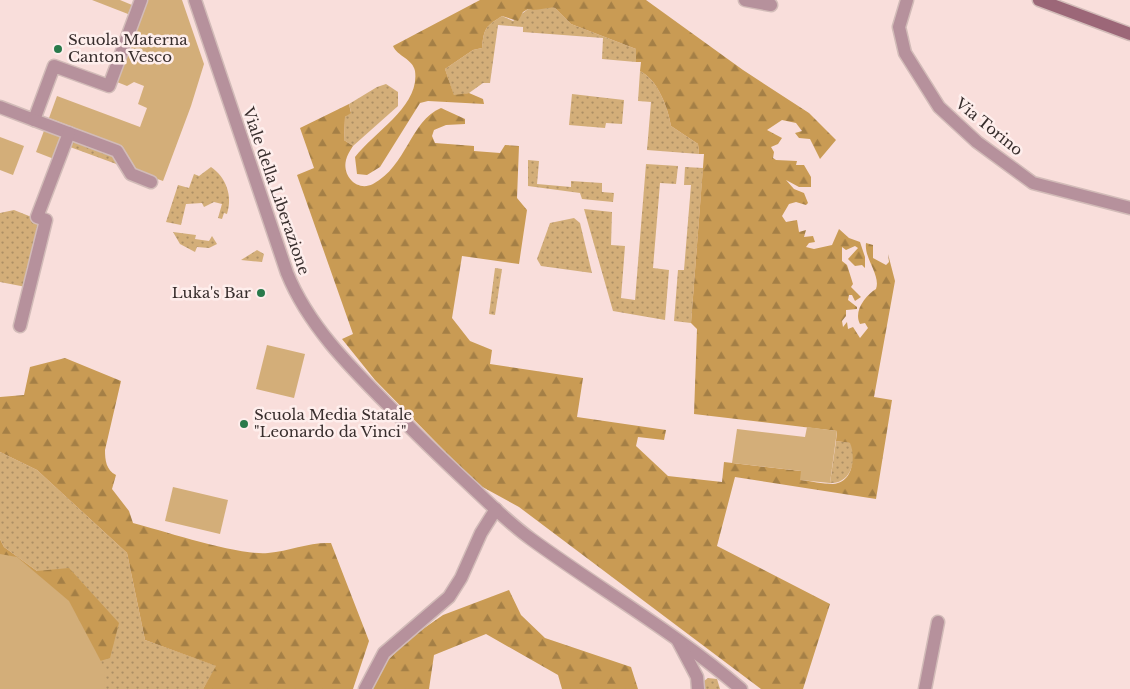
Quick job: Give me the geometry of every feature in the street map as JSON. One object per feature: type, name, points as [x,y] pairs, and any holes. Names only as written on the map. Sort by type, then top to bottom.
[{"type":"street","points":[[34,120],[54,66],[108,86],[141,0]]},
{"type":"street","name":"Viale della Liberazione","points":[[195,0],[274,239],[290,281],[307,312],[360,377],[496,509],[530,538],[677,638],[741,689]]},
{"type":"street","points":[[746,0],[772,5]]},
{"type":"street","name":"Via Torino","points":[[907,0],[899,27],[905,53],[938,107],[977,142],[1033,183],[1130,208]]},
{"type":"street","points":[[1042,0],[1130,34]]},
{"type":"street","points":[[0,107],[117,151],[131,174],[151,182]]},
{"type":"street","points":[[20,326],[46,220],[38,217],[69,133]]},
{"type":"street","points":[[364,689],[384,653],[449,596],[461,578],[481,533],[496,509]]},
{"type":"street","points":[[925,689],[938,622]]},
{"type":"street","points":[[677,638],[697,677],[698,689]]},
{"type":"shaded area","points":[[92,0],[120,0],[132,5],[128,14]]},
{"type":"shaded area","points":[[148,0],[182,0],[204,64],[191,106],[163,181],[138,172],[122,146],[49,118],[57,96],[140,127],[147,108],[138,104],[144,86],[134,82],[127,86],[117,82]]},
{"type":"shaded area","points":[[555,8],[571,24],[636,49],[636,62],[602,59],[603,38],[523,32],[523,27],[498,25],[490,83],[483,83],[469,93],[454,96],[445,69],[473,50],[482,48],[486,29],[492,23],[502,16],[513,21],[528,9]]},
{"type":"shaded area","points":[[640,71],[652,81],[661,95],[671,126],[698,144],[699,154],[647,150],[651,102],[638,101]]},
{"type":"shaded area","points":[[386,84],[398,92],[398,106],[353,146],[344,140],[345,117],[351,112],[349,104],[377,87]]},
{"type":"shaded area","points":[[572,94],[624,100],[622,124],[606,123],[605,128],[569,125]]},
{"type":"shaded area","points":[[45,128],[63,135],[54,159],[36,152]]},
{"type":"shaded area","points":[[0,137],[24,146],[13,175],[0,170]]},
{"type":"shaded area","points":[[73,140],[113,155],[119,165],[70,147]]},
{"type":"shaded area","points":[[528,160],[539,161],[537,184],[571,187],[571,181],[602,183],[602,192],[614,193],[613,202],[582,199],[580,193],[528,186]]},
{"type":"shaded area","points":[[646,164],[678,166],[676,184],[660,183],[653,268],[669,270],[665,320],[613,311],[584,209],[612,212],[611,245],[625,246],[621,298],[635,300]]},
{"type":"shaded area","points":[[211,167],[221,176],[227,188],[229,207],[227,214],[224,213],[222,219],[218,218],[222,204],[214,202],[204,207],[202,203],[186,204],[181,225],[166,222],[178,185],[189,188],[194,174],[199,176]]},
{"type":"shaded area","points":[[685,167],[703,168],[691,323],[674,321],[678,270],[684,270],[691,185],[684,185]]},
{"type":"shaded area","points":[[14,210],[44,222],[26,287],[0,282],[0,213]]},
{"type":"shaded area","points":[[574,218],[580,223],[592,273],[541,266],[537,259],[550,223]]},
{"type":"shaded area","points":[[173,232],[196,235],[195,239],[209,241],[212,236],[217,244],[209,248],[197,247],[195,252],[180,244]]},
{"type":"shaded area","points":[[257,250],[264,254],[262,262],[241,260]]},
{"type":"shaded area","points":[[495,268],[502,269],[495,315],[489,314]]},
{"type":"shaded area","points":[[267,345],[305,354],[294,398],[256,389]]},
{"type":"shaded area","points":[[807,427],[837,431],[830,483],[800,480],[801,471],[732,463],[737,429],[805,437]]},
{"type":"shaded area","points":[[836,441],[851,443],[853,463],[848,475],[837,482],[830,483]]},
{"type":"shaded area","points":[[0,452],[37,470],[127,553],[145,640],[217,666],[203,689],[33,689],[37,571],[4,547],[0,539]]},
{"type":"shaded area","points":[[173,487],[228,500],[220,534],[165,521]]},
{"type":"shaded area","points":[[0,554],[17,557],[69,601],[105,669],[104,689],[0,689]]},
{"type":"shaded area","points":[[708,678],[717,679],[720,689],[703,689],[704,681]]},
{"type":"green space","points":[[480,0],[646,0],[743,70],[809,113],[836,140],[820,159],[810,139],[799,138],[795,133],[802,131],[796,123],[782,120],[767,130],[782,138],[778,144],[771,147],[774,152],[773,158],[776,160],[797,161],[796,165],[804,165],[811,177],[811,187],[799,187],[786,180],[794,189],[804,193],[808,203],[806,205],[796,202],[789,204],[782,216],[786,222],[797,220],[799,232],[806,230],[804,237],[813,236],[815,242],[809,243],[806,247],[814,249],[832,245],[839,229],[849,238],[860,242],[865,257],[865,268],[862,265],[855,266],[848,259],[858,248],[855,246],[846,250],[842,247],[842,261],[847,265],[853,284],[851,287],[861,297],[855,301],[852,295],[849,295],[848,300],[857,309],[846,310],[846,316],[842,321],[843,327],[847,322],[848,329],[853,327],[860,338],[868,328],[865,323],[860,324],[858,319],[859,309],[868,295],[876,289],[877,284],[875,273],[867,255],[866,243],[873,245],[873,258],[886,265],[889,262],[888,254],[895,281],[874,397],[892,400],[876,499],[735,477],[717,546],[830,604],[803,689],[761,689],[519,507],[477,484],[375,380],[342,339],[353,334],[297,175],[314,168],[300,128],[349,104],[351,113],[345,117],[344,140],[353,146],[346,158],[346,172],[356,184],[367,186],[384,176],[394,166],[422,123],[441,108],[465,119],[465,124],[446,125],[434,130],[432,136],[435,143],[474,146],[474,151],[500,153],[505,145],[519,146],[517,198],[527,210],[519,264],[462,256],[452,318],[470,341],[492,350],[490,364],[583,378],[577,417],[666,430],[664,440],[638,437],[636,446],[668,476],[722,482],[724,462],[801,471],[801,480],[825,484],[840,483],[849,474],[853,462],[852,449],[850,443],[836,441],[837,431],[694,414],[697,329],[691,323],[704,154],[699,154],[698,144],[671,126],[661,95],[652,81],[640,71],[641,62],[636,62],[636,49],[571,24],[555,8],[528,9],[523,12],[518,21],[502,16],[486,29],[482,48],[473,50],[445,69],[454,95],[469,93],[483,99],[484,104],[428,101],[420,103],[380,167],[367,175],[357,174],[355,157],[403,107],[411,96],[415,84],[414,67],[393,46]]},
{"type":"green space","points":[[65,358],[121,381],[105,457],[108,468],[116,475],[112,489],[129,511],[133,523],[221,547],[255,553],[276,552],[315,544],[331,543],[369,641],[353,689],[203,689],[216,666],[145,640],[127,553],[37,470],[0,452],[0,397],[24,395],[30,367]]},
{"type":"green space","points":[[0,539],[4,547],[37,571],[69,568],[119,623],[110,658],[87,665],[0,628]]},
{"type":"green space","points":[[509,590],[521,615],[545,638],[631,667],[638,689],[562,689],[558,675],[486,634],[434,655],[429,689],[372,689],[386,662],[410,638],[443,615]]},
{"type":"place","name":"Scuola Materna Canton Vesco","points":[[58,49]]},
{"type":"place","name":"Luka's Bar","points":[[261,293]]},
{"type":"place","name":"Scuola Media Statale \"Leonardo da Vinci\"","points":[[244,424]]}]
